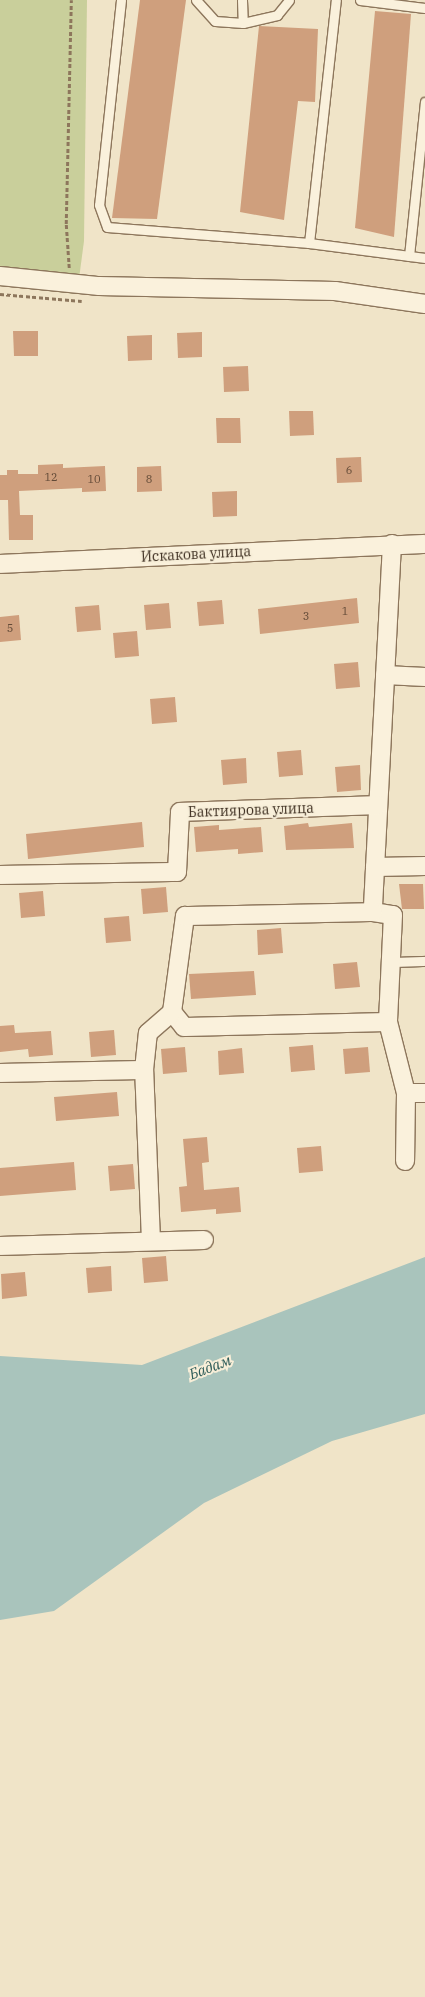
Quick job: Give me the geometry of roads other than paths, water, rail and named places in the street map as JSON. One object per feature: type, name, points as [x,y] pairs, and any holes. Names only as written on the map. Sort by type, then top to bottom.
[{"type":"street","points":[[0,276],[70,283],[335,291],[425,304]]},
{"type":"street","points":[[373,912],[392,544]]},
{"type":"street","name":"Искакова улица","points":[[0,564],[392,544],[425,544]]},
{"type":"street","points":[[385,676],[425,676]]},
{"type":"street","name":"Бактиярова улица","points":[[0,875],[177,872],[180,812],[378,805]]},
{"type":"street","points":[[375,867],[425,866]]},
{"type":"street","points":[[151,1241],[144,1070],[148,1033],[172,1012],[185,916],[373,912],[393,914],[388,1022],[406,1093],[405,1162]]},
{"type":"street","points":[[172,1012],[184,1027],[388,1022]]},
{"type":"street","points":[[0,1073],[144,1070]]},
{"type":"street","points":[[406,1093],[425,1093]]},
{"type":"street","points":[[0,1246],[204,1240]]},
{"type":"lane","points":[[121,0],[98,205],[107,227],[309,243],[425,258]]},
{"type":"lane","points":[[196,0],[215,21],[244,23],[277,15],[289,0]]},
{"type":"lane","points":[[242,0],[244,23]]},
{"type":"lane","points":[[309,243],[336,0]]},
{"type":"lane","points":[[360,0],[425,8]]},
{"type":"lane","points":[[409,256],[425,102]]},
{"type":"lane","points":[[391,962],[425,961]]},
{"type":"water","name":"Бадам","points":[[425,1257],[425,1414],[332,1441],[204,1503],[54,1611],[0,1620],[0,1356],[142,1365]]}]
